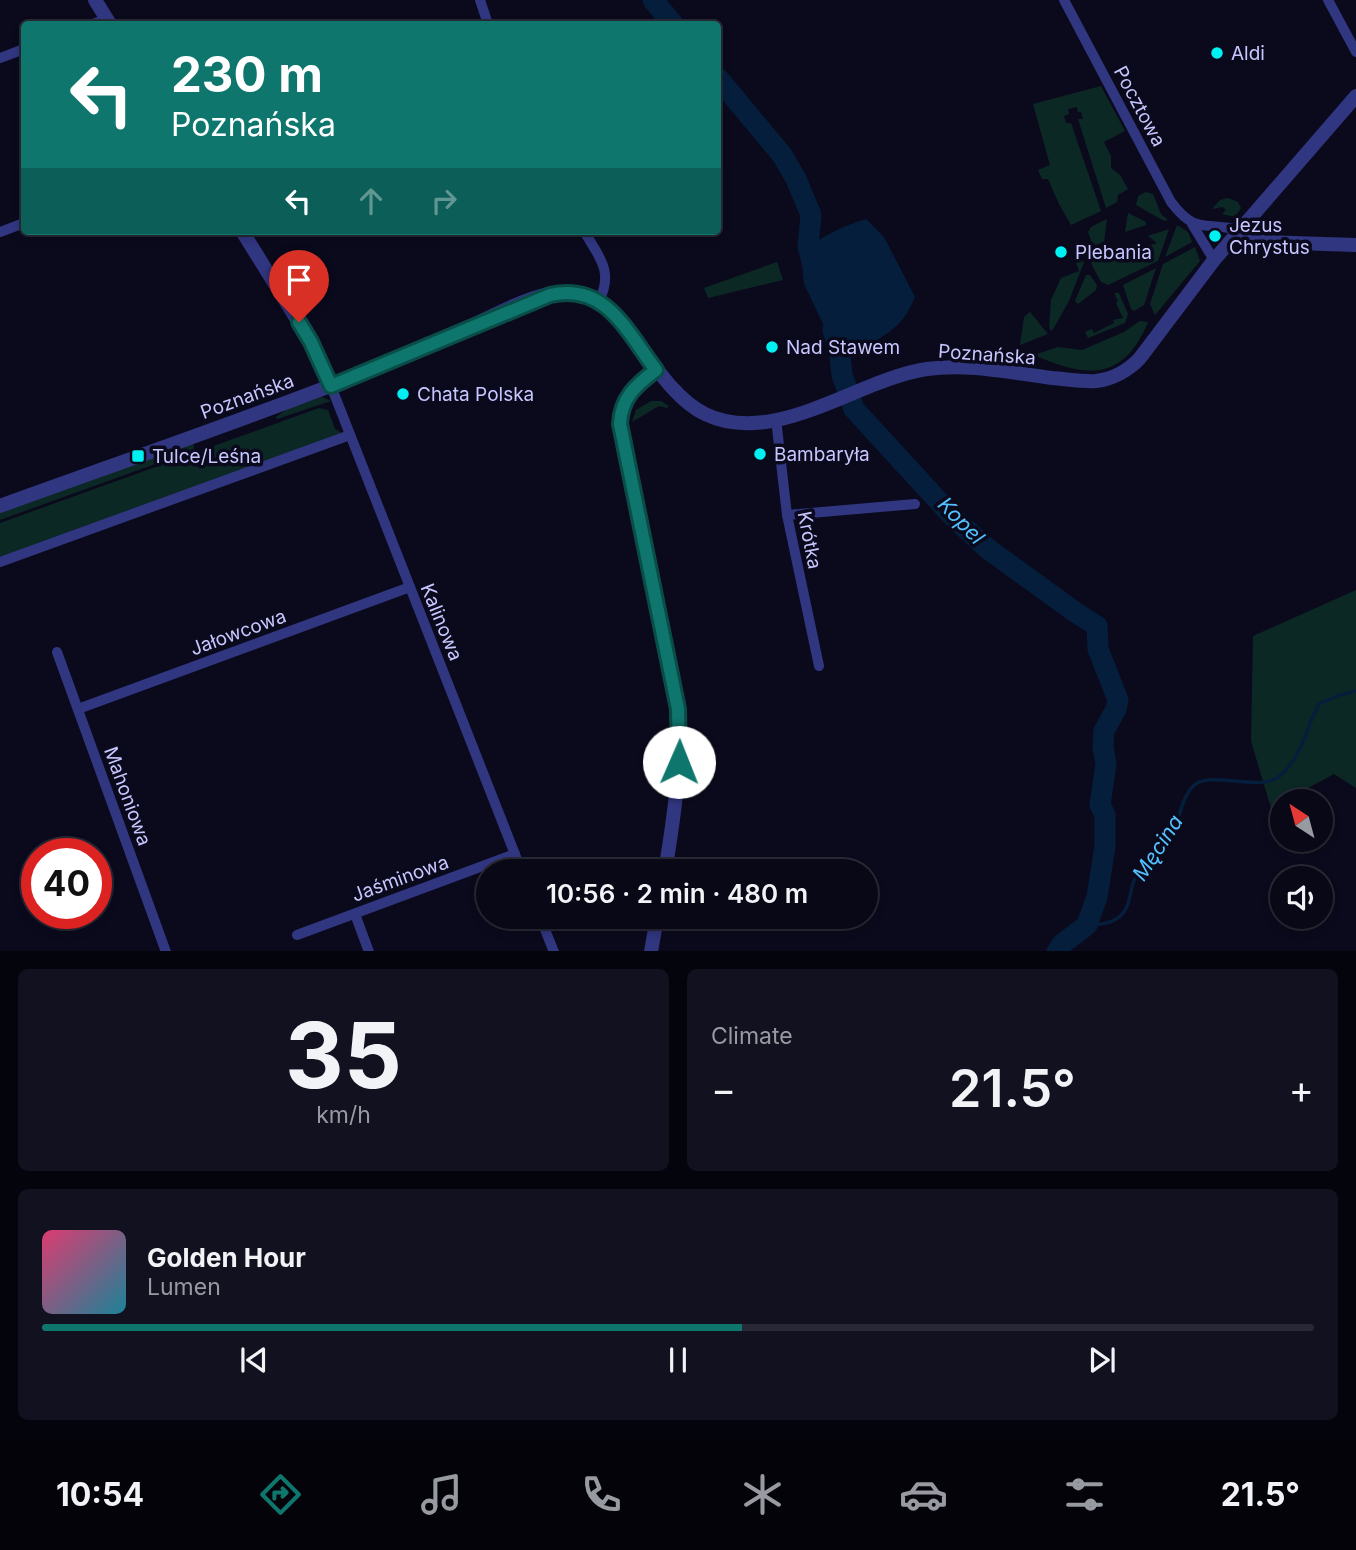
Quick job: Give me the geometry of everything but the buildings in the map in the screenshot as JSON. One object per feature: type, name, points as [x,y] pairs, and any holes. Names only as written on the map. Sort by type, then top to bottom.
[{"type":"street","points":[[95,0],[102,21]]},
{"type":"street","points":[[480,0],[487,21]]},
{"type":"street","name":"Pocztowa","points":[[1064,0],[1171,202],[1192,224],[1214,260]]},
{"type":"street","points":[[1328,0],[1356,52]]},
{"type":"street","points":[[0,58],[21,51]]},
{"type":"street","name":"Poznańska","points":[[0,506],[331,386],[559,292],[575,292],[599,301],[618,318],[656,370],[684,400],[705,414],[740,423],[807,412],[908,373],[930,369],[973,369],[1088,381],[1111,377],[1134,364],[1214,260],[1355,100]]},
{"type":"street","points":[[0,232],[21,224]]},
{"type":"street","points":[[1192,224],[1240,230],[1262,242],[1356,245]]},
{"type":"street","points":[[244,235],[311,342],[331,386]]},
{"type":"street","points":[[586,235],[605,267],[607,279],[599,301]]},
{"type":"street","points":[[656,370],[634,387],[626,399],[620,424],[678,709],[678,787],[667,859]]},
{"type":"street","name":"Kalinowa","points":[[331,386],[517,859]]},
{"type":"street","name":"Krótka","points":[[776,419],[787,515],[819,666]]},
{"type":"street","points":[[0,562],[350,435]]},
{"type":"street","points":[[787,515],[915,505]]},
{"type":"street","name":"Jałowcowa","points":[[78,709],[410,587]]},
{"type":"street","name":"Mahoniowa","points":[[57,652],[166,951]]},
{"type":"street","name":"Jaśminowa","points":[[297,935],[515,854]]},
{"type":"street","points":[[355,914],[369,951]]},
{"type":"street","points":[[546,929],[554,951]]},
{"type":"street","points":[[651,951],[655,929]]},
{"type":"green space","points":[[1101,86],[1125,131],[1104,142],[1111,156],[1111,168],[1120,175],[1128,189],[1118,195],[1117,202],[1106,208],[1078,119],[1083,119],[1081,112],[1078,112],[1077,107],[1068,109],[1069,114],[1064,116],[1066,123],[1071,123],[1101,211],[1071,225],[1048,179],[1042,179],[1038,170],[1050,165],[1033,104]]},
{"type":"green space","points":[[1146,192],[1153,194],[1161,214],[1168,220],[1164,221],[1136,205],[1138,196]]},
{"type":"green space","points":[[1228,198],[1238,202],[1241,208],[1235,217],[1222,214],[1226,210],[1223,207],[1212,209],[1220,200]]},
{"type":"green space","points":[[1128,213],[1146,222],[1146,225],[1125,232]]},
{"type":"green space","points":[[1107,219],[1104,242],[1096,245],[1092,243],[1088,232],[1091,227]]},
{"type":"green space","points":[[1177,225],[1188,232],[1192,242],[1165,257]]},
{"type":"green space","points":[[1169,229],[1158,261],[1108,285],[1101,282],[1091,263],[1097,254],[1110,259],[1157,243],[1148,236]]},
{"type":"green space","points":[[1195,247],[1200,261],[1155,315],[1150,304],[1163,264]]},
{"type":"green space","points":[[777,262],[783,280],[708,298],[704,288]]},
{"type":"green space","points":[[1084,262],[1069,301],[1052,331],[1049,328],[1051,300],[1061,278],[1079,271],[1076,263]]},
{"type":"green space","points":[[1156,268],[1144,305],[1134,311],[1123,285]]},
{"type":"green space","points":[[1086,275],[1090,275],[1097,285],[1096,290],[1078,304],[1075,301]]},
{"type":"green space","points":[[1114,293],[1119,293],[1128,314],[1125,323],[1088,338],[1085,332],[1092,329],[1094,333],[1114,323],[1113,320],[1123,318]]},
{"type":"green space","points":[[1030,312],[1048,334],[1020,345],[1024,317]]},
{"type":"green space","points":[[1140,321],[1148,322],[1138,342],[1127,356],[1102,370],[1071,368],[1034,355],[1058,347],[1082,350],[1124,332]]},
{"type":"green space","points":[[322,397],[331,401],[277,419],[276,417],[290,407]]},
{"type":"green space","points":[[651,401],[661,401],[669,406],[659,406],[632,422],[636,410]]},
{"type":"green space","points":[[319,408],[328,410],[335,429],[342,433],[0,557],[0,523]]},
{"type":"green space","points":[[193,441],[194,450],[0,520],[0,511]]},
{"type":"green space","points":[[1356,590],[1356,788],[1334,774],[1306,789],[1270,789],[1270,805],[1251,741],[1253,636]]},
{"type":"water","points":[[866,219],[884,237],[915,297],[896,327],[854,358],[840,355],[836,351],[804,284],[801,253],[832,233]]},
{"type":"waterway","name":"Kopel","points":[[653,0],[670,21]]},
{"type":"waterway","name":"Kopel","points":[[721,82],[782,155],[796,179],[811,215],[808,247],[815,272]]},
{"type":"waterway","name":"Kopel","points":[[833,330],[842,375],[854,409],[955,519],[988,549],[1097,626],[1098,649],[1118,700],[1104,731],[1106,764],[1100,805],[1105,815],[1105,846],[1097,897],[1087,925],[1062,944],[1058,951]]},
{"type":"waterway","name":"Męcina","points":[[1087,925],[1110,922],[1125,911],[1135,878],[1172,832],[1193,786],[1201,781],[1211,780],[1261,782],[1281,775],[1294,759],[1319,704],[1356,691]]},
{"type":"place","name":"Aldi","points":[[1217,53]]},
{"type":"place","name":"Jezus Chrystus","points":[[1215,236]]},
{"type":"place","name":"Plebania","points":[[1061,252]]},
{"type":"place","name":"Nad Stawem","points":[[772,347]]},
{"type":"place","name":"Chata Polska","points":[[403,394]]},
{"type":"place","name":"Bambaryła","points":[[760,454]]},
{"type":"place","name":"Tulce/Leśna","points":[[138,456]]},
{"type":"route","points":[[299,322],[331,386],[524,303],[559,292],[583,294],[599,301],[618,318],[656,370],[634,387],[626,399],[620,414],[620,432],[670,659],[678,709],[679,762]]}]
